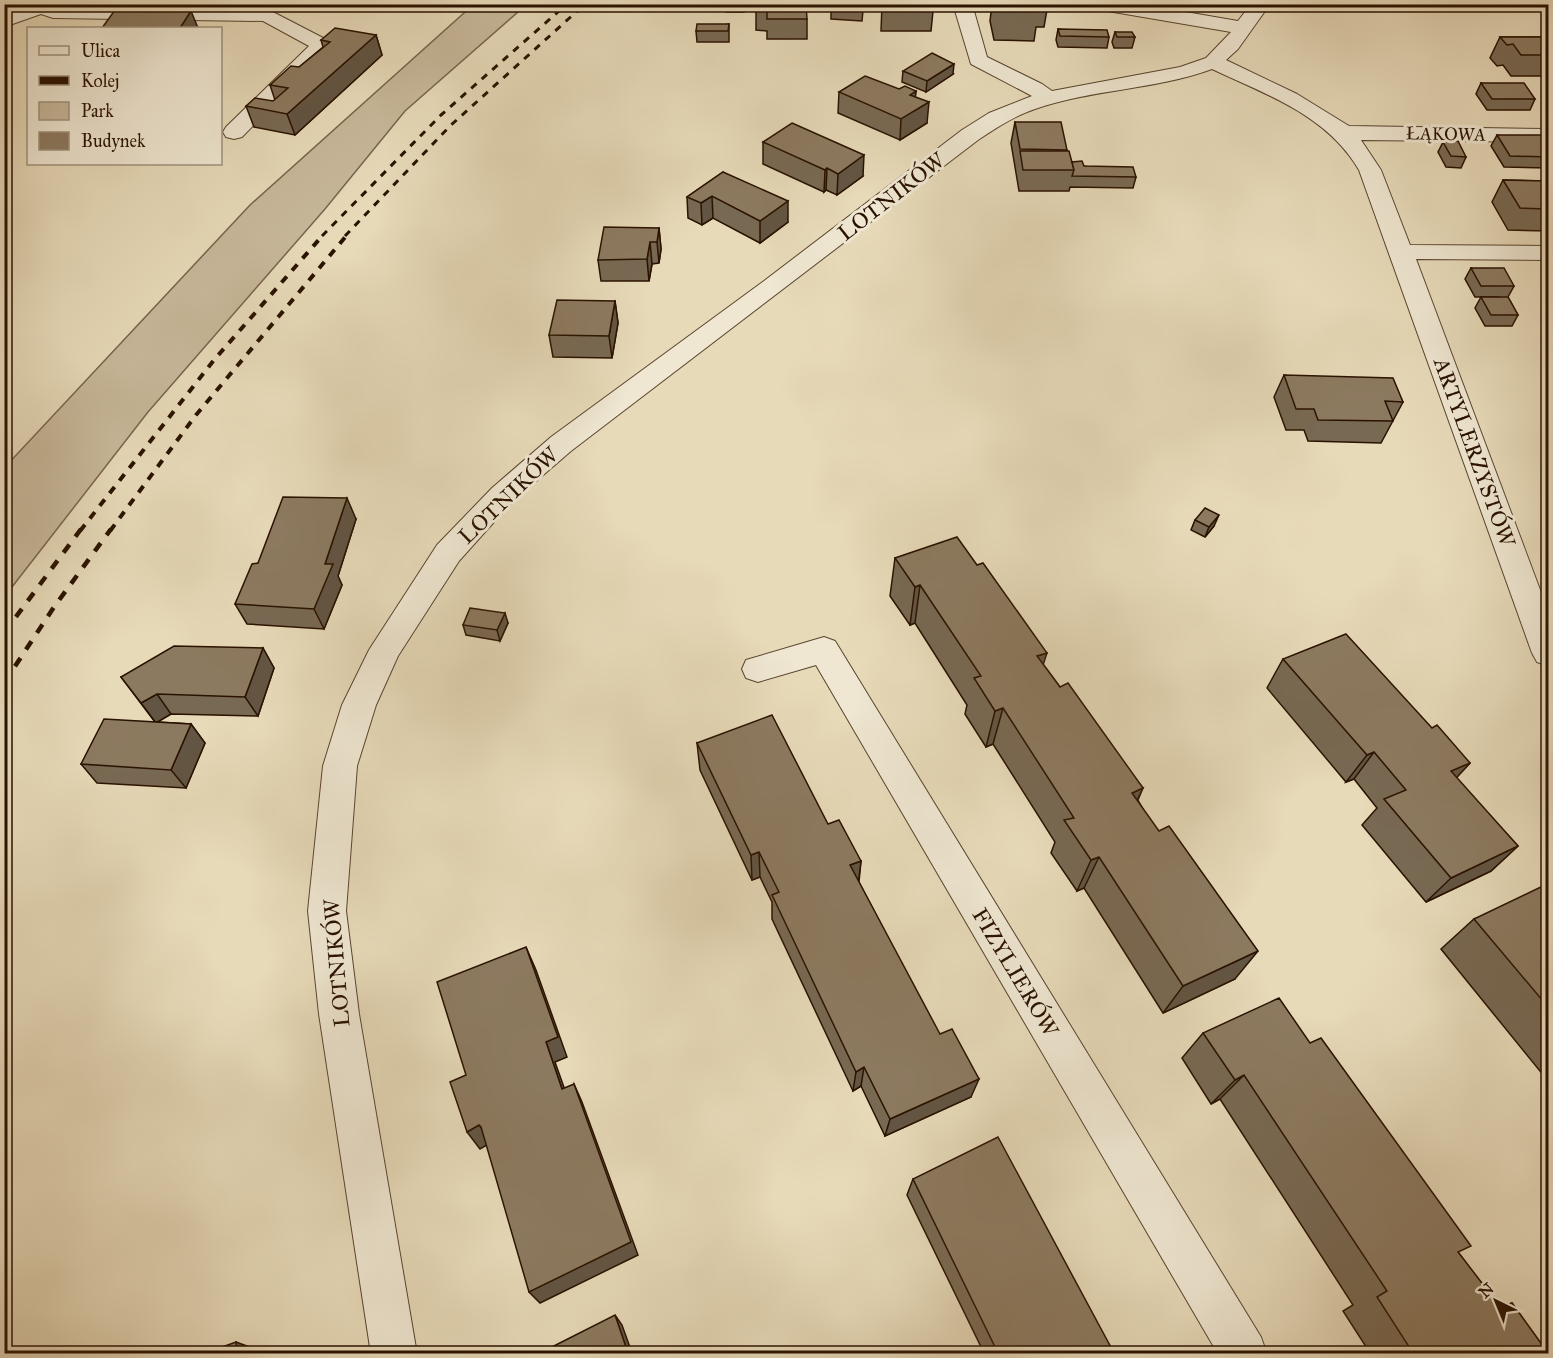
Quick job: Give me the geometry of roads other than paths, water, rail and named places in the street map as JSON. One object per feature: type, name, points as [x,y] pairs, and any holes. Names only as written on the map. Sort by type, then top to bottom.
[{"type":"street","points":[[962,4],[978,60],[1035,88],[1048,98]]},
{"type":"street","points":[[1102,4],[1243,28]]},
{"type":"street","name":"LOTNIKÓW","points":[[394,1353],[339,1014],[327,911],[340,766],[359,705],[385,650],[448,553],[502,495],[561,444],[764,293],[970,135],[1006,114],[1048,98],[1185,72],[1213,62],[1231,45],[1261,4]]},
{"type":"street","points":[[4,21],[47,6],[53,12],[267,15],[322,45],[234,132]]},
{"type":"street","name":"ARTYLERZYSTÓW","points":[[1213,62],[1290,98],[1344,133],[1359,151],[1370,170],[1548,653]]},
{"type":"street","name":"ŁĄKOWA","points":[[1344,133],[1548,135]]},
{"type":"street","points":[[1401,252],[1548,253]]},
{"type":"street","name":"FIZYLIERÓW","points":[[758,669],[824,650],[1244,1353]]},
{"type":"railway","points":[[322,236],[441,115],[567,4]]},
{"type":"railway","points":[[345,236],[450,126],[585,4]]},
{"type":"railway","points":[[80,531],[214,360],[323,235]]},
{"type":"railway","points":[[110,531],[196,415],[347,235]]},
{"type":"railway","points":[[4,633],[81,529]]},
{"type":"railway","points":[[4,683],[54,607],[111,529]]}]
